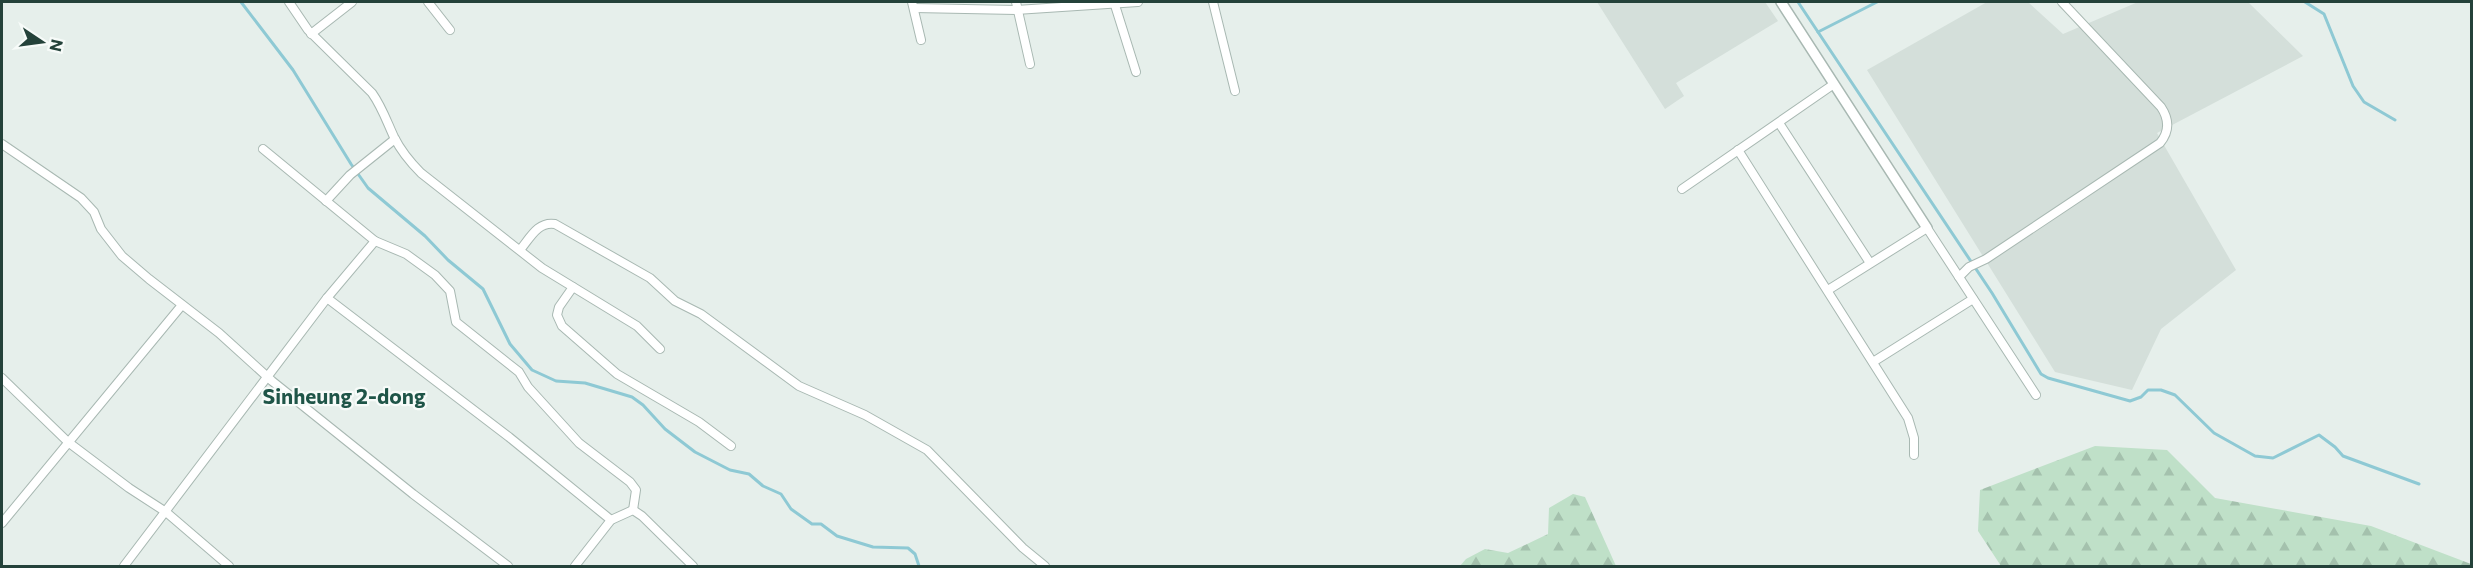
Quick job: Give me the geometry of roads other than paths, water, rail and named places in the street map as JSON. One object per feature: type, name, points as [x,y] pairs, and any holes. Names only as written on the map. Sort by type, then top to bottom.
[{"type":"street","points":[[289,2],[312,34],[372,93],[407,159],[420,172],[542,268],[637,326],[660,349]]},
{"type":"street","points":[[312,34],[352,2]]},
{"type":"street","points":[[428,2],[450,30]]},
{"type":"street","points":[[921,40],[913,5],[1138,2]]},
{"type":"street","points":[[1213,2],[1235,91]]},
{"type":"street","points":[[1781,2],[2036,395]]},
{"type":"street","points":[[1959,277],[1972,265],[1986,259],[2160,143],[2166,136],[2167,116],[2161,107],[2062,2]]},
{"type":"street","points":[[1114,3],[1136,72]]},
{"type":"street","points":[[1017,5],[1030,64]]},
{"type":"street","points":[[1682,189],[1834,84]]},
{"type":"street","points":[[1779,123],[1870,263]]},
{"type":"street","points":[[326,201],[350,175],[395,139]]},
{"type":"street","points":[[2,144],[81,198],[94,212],[101,229],[122,256],[219,333],[268,377],[413,494],[508,567]]},
{"type":"street","points":[[263,149],[375,241],[405,254],[435,275],[450,291],[456,322],[519,372],[541,403],[579,443],[630,482],[636,490],[633,510]]},
{"type":"street","points":[[1738,150],[1908,418],[1914,438],[1914,455]]},
{"type":"street","points":[[520,250],[541,225],[548,222],[650,278],[675,301],[700,314],[799,386],[865,415],[927,450],[1023,549],[1045,567]]},
{"type":"street","points":[[1828,290],[1927,228]]},
{"type":"street","points":[[124,567],[327,298],[375,241]]},
{"type":"street","points":[[573,287],[559,307],[557,315],[562,326],[617,374],[668,402],[731,446]]},
{"type":"street","points":[[327,298],[509,437],[610,520]]},
{"type":"street","points":[[1873,362],[1973,299]]},
{"type":"street","points":[[2,523],[182,305]]},
{"type":"street","points":[[2,378],[68,442],[129,488],[166,512],[229,567]]},
{"type":"street","points":[[574,567],[610,520],[633,510]]},
{"type":"street","points":[[633,510],[642,516],[693,567]]},
{"type":"waterway","points":[[241,2],[293,70],[368,188],[483,289],[510,344],[532,370],[556,381],[585,383],[632,397],[643,405],[665,429],[695,452],[730,470],[749,474],[763,486],[781,494],[791,509],[812,524],[821,524],[837,536],[873,547],[908,548],[915,554],[919,566]]},
{"type":"waterway","points":[[1798,2],[1992,293],[2041,374],[2130,401],[2141,397],[2148,390],[2161,390],[2175,395],[2214,433],[2255,456],[2273,458],[2319,435],[2343,456],[2419,484]]},
{"type":"waterway","points":[[1818,32],[1877,2]]},
{"type":"waterway","points":[[2305,2],[2324,14],[2353,86],[2364,102],[2395,120]]},
{"type":"district","name":"Sinheung 2-dong","points":[[344,397]]}]
